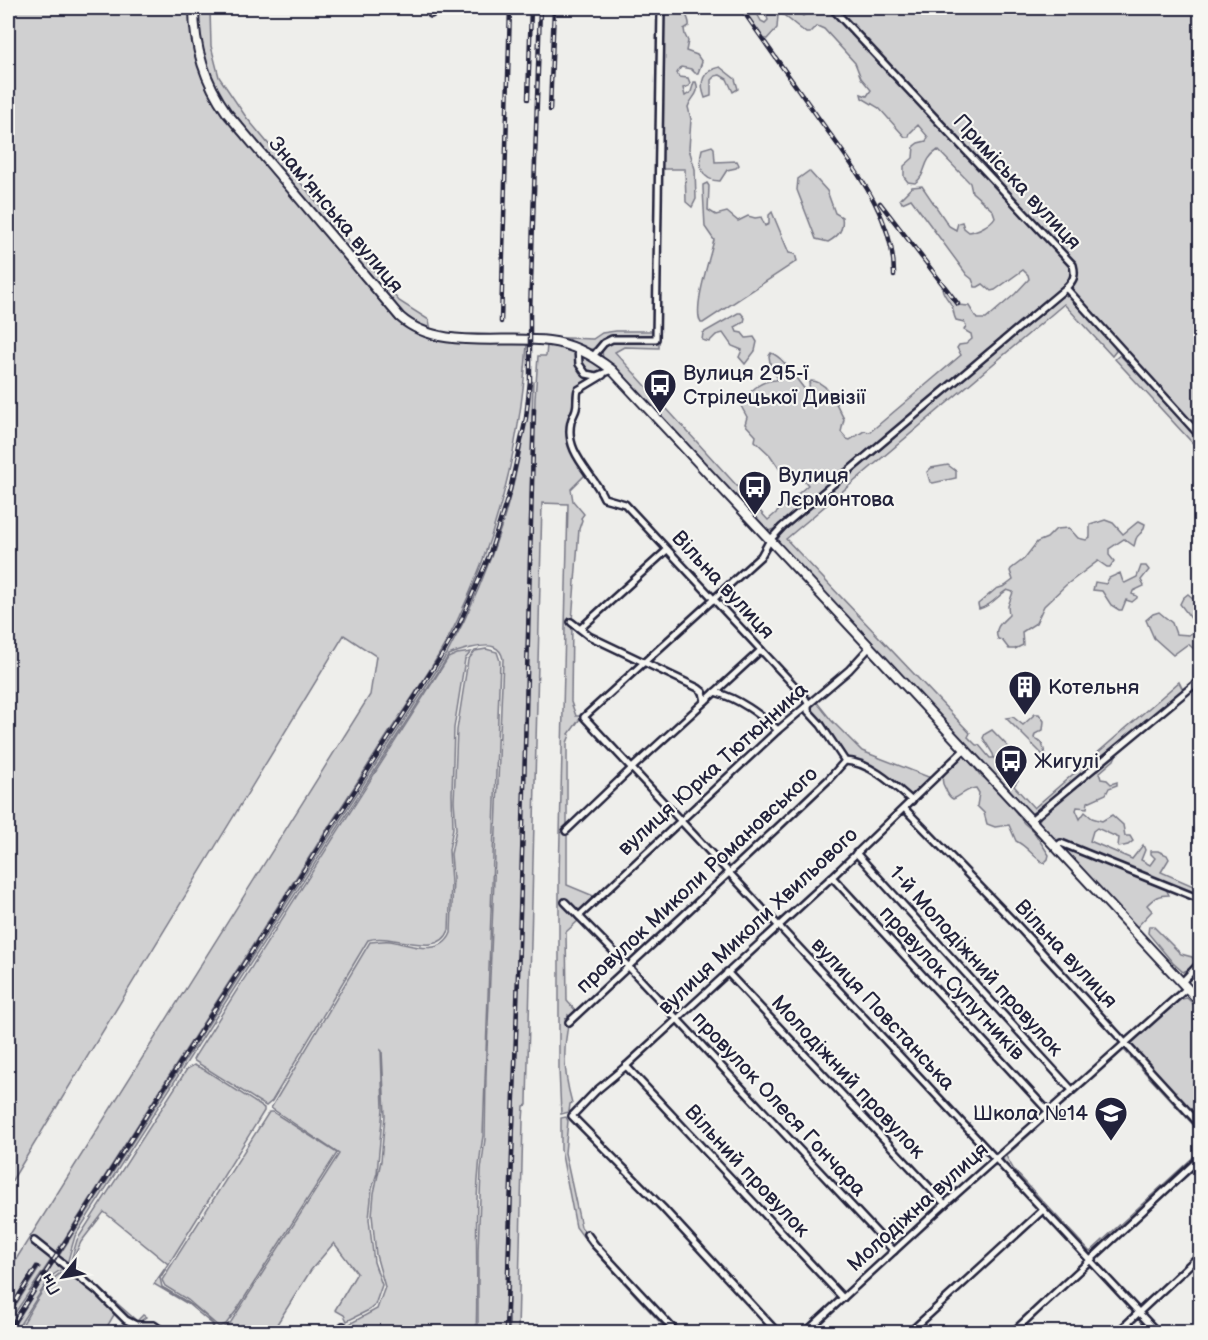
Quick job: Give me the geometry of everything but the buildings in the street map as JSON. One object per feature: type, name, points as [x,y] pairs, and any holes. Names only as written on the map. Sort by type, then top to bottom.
[{"type":"street","name":"Знам'янська вулиця","points":[[194,8],[197,48],[207,81],[215,96],[234,122],[400,317],[414,328],[429,335],[560,343],[593,356],[612,370],[1200,1002]]},
{"type":"street","points":[[593,356],[604,343],[612,339],[656,339],[661,8]]},
{"type":"street","name":"Приміська вулиця","points":[[832,8],[1073,265],[1074,278],[1066,288]]},
{"type":"street","points":[[643,664],[761,556],[770,540],[782,527],[1066,288],[1200,436]]},
{"type":"street","points":[[578,349],[579,364],[586,374],[603,375]]},
{"type":"street","name":"Вільна вулиця","points":[[612,370],[580,387],[577,393],[576,409],[570,425],[576,455],[599,487],[604,498],[625,504],[803,695],[808,703],[808,711],[821,725],[845,761]]},
{"type":"street","points":[[580,628],[667,550]]},
{"type":"street","points":[[571,622],[589,636],[643,664],[698,688],[703,692],[705,701]]},
{"type":"street","name":"вулиця Юрка Тютюнника","points":[[579,916],[778,730],[849,670],[870,647]]},
{"type":"street","points":[[566,831],[761,650]]},
{"type":"street","name":"вулиця Повстанська","points":[[643,664],[584,717],[1157,1332]]},
{"type":"street","points":[[1031,820],[1200,680]]},
{"type":"street","points":[[715,692],[732,697],[778,730]]},
{"type":"street","name":"вулиця Миколи Хвильового","points":[[777,1332],[663,1208],[572,1116],[596,1091],[905,809],[965,749]]},
{"type":"street","points":[[845,761],[856,761],[883,777],[912,801]]},
{"type":"street","name":"провулок Миколи Романовського","points":[[569,1022],[820,788],[845,761]]},
{"type":"street","name":"Вільна вулиця","points":[[905,809],[1016,923],[1200,1125]]},
{"type":"street","points":[[1056,847],[1060,843],[1066,845],[1200,899]]},
{"type":"street","name":"1-й Молодіжний провулок","points":[[856,853],[1072,1090]]},
{"type":"street","name":"провулок Супутників","points":[[832,877],[1048,1111]]},
{"type":"street","name":"провулок Олеся Гончара","points":[[565,902],[628,966],[894,1251]]},
{"type":"street","name":"Молодіжна вулиця","points":[[806,1332],[1126,1042],[1184,985],[1200,963]]},
{"type":"street","name":"Молодіжний провулок","points":[[727,972],[945,1204]]},
{"type":"street","name":"Вільний провулок","points":[[626,1066],[843,1298]]},
{"type":"street","points":[[1013,1332],[1200,1158]]},
{"type":"street","points":[[910,1332],[1043,1210]]},
{"type":"street","points":[[588,1234],[595,1245],[676,1332]]},
{"type":"street","points":[[34,1241],[97,1291],[126,1320],[136,1324],[153,1325],[164,1332]]},
{"type":"street","points":[[1118,1332],[1200,1255]]},
{"type":"street","points":[[338,1332],[343,1326]]},
{"type":"shaded area","points":[[8,8],[191,8],[193,37],[199,64],[217,103],[393,315],[412,331],[429,338],[527,344],[519,416],[505,486],[485,555],[450,636],[53,1257],[8,1323],[8,1317],[40,1267],[36,1265],[8,1311],[8,1272],[370,695],[376,656],[344,635],[8,1187]]},
{"type":"shaded area","points":[[659,8],[682,8],[689,24],[684,29],[688,41],[686,51],[697,55],[702,62],[698,73],[681,67],[677,73],[679,77],[688,78],[690,83],[689,86],[683,88],[685,96],[691,92],[694,82],[697,86],[696,93],[688,107],[691,119],[689,149],[695,169],[696,199],[692,207],[686,202],[685,169],[662,169],[660,167]]},
{"type":"shaded area","points":[[741,8],[754,8],[761,21],[765,23],[768,20],[764,8],[771,8],[778,15],[777,28],[767,39],[763,39]]},
{"type":"shaded area","points":[[775,8],[791,8],[803,16],[807,14],[804,8],[828,8],[1070,266],[1072,274],[1064,286],[774,529],[768,531],[603,358],[605,346],[612,342],[659,342],[659,348],[624,347],[615,352],[768,520],[808,485],[803,479],[787,480],[770,455],[755,441],[756,436],[745,424],[747,417],[741,406],[747,396],[765,382],[778,378],[771,369],[769,356],[771,353],[785,364],[807,392],[810,391],[811,381],[827,389],[844,419],[841,432],[850,440],[864,431],[870,432],[961,355],[957,348],[959,345],[966,344],[972,339],[971,334],[964,330],[966,326],[964,322],[956,320],[952,306],[942,288],[945,288],[957,305],[969,306],[977,319],[986,319],[1029,279],[1023,270],[995,290],[991,291],[983,284],[975,287],[972,279],[911,199],[902,203],[900,199],[912,187],[922,186],[949,226],[956,230],[958,223],[962,222],[964,228],[969,232],[980,229],[991,222],[995,217],[993,211],[972,192],[970,183],[938,150],[929,159],[922,176],[915,183],[908,182],[904,177],[904,166],[913,158],[914,146],[926,141],[928,137],[918,125],[909,137],[905,137],[879,108],[862,98],[861,94],[867,96],[871,90],[861,78],[855,63],[824,29],[817,26],[810,33],[806,33]]},
{"type":"shaded area","points":[[836,8],[1200,8],[1200,433],[1078,300],[1072,288],[1077,271],[1075,265]]},
{"type":"shaded area","points":[[210,10],[211,46],[219,77],[246,117],[399,301],[429,320],[431,331],[422,329],[402,316],[229,111],[210,77],[198,40],[198,15],[202,11]]},
{"type":"shaded area","points":[[720,67],[735,79],[738,89],[733,92],[727,79],[720,75],[715,76],[711,80],[711,96],[705,98],[702,82],[709,71]]},
{"type":"shaded area","points":[[712,146],[715,162],[737,161],[739,165],[727,170],[720,181],[709,178],[702,171],[700,161],[702,149]]},
{"type":"shaded area","points":[[809,171],[827,191],[835,213],[842,217],[840,232],[828,242],[816,239],[797,190],[798,179]]},
{"type":"shaded area","points":[[707,183],[709,186],[708,210],[716,215],[727,212],[738,221],[748,216],[761,217],[765,226],[769,224],[769,215],[772,212],[789,253],[795,254],[797,261],[701,323],[700,296],[714,240],[705,227],[703,185]]},
{"type":"shaded area","points":[[1065,295],[1071,298],[1114,346],[1116,351],[1112,356],[1064,304],[786,539],[970,733],[968,737],[976,745],[979,745],[990,758],[994,758],[983,738],[992,730],[1019,758],[1021,764],[1016,772],[1018,780],[1014,786],[1034,808],[1179,682],[1183,690],[1031,814],[795,562],[778,541],[779,536],[785,530]]},
{"type":"shaded area","points":[[738,313],[745,318],[744,322],[735,327],[737,332],[742,333],[746,338],[754,337],[757,342],[755,351],[745,364],[739,357],[742,350],[732,346],[723,333],[716,335],[709,342],[702,340],[703,333]]},
{"type":"shaded area","points":[[654,331],[649,337],[612,337],[589,350],[578,345],[539,337],[593,339],[602,333]]},
{"type":"shaded area","points":[[547,345],[578,352],[604,370],[577,389],[570,436],[586,474],[571,489],[573,501],[584,514],[579,529],[572,621],[571,702],[576,716],[582,716],[569,734],[567,743],[567,885],[596,897],[580,912],[577,912],[580,919],[566,932],[567,1001],[577,1012],[571,1017],[568,1015],[565,1046],[565,1070],[572,1103],[569,1112],[561,1114],[559,876],[568,504],[542,503],[527,1105],[524,1106],[523,1121],[518,1332],[508,1332],[535,399],[538,356],[546,356]]},
{"type":"shaded area","points":[[1120,355],[1200,439],[1200,451],[1115,359]]},
{"type":"shaded area","points":[[531,381],[533,382],[522,825],[505,1332],[478,1332],[481,1170],[485,1139],[503,659],[499,650],[490,646],[472,648],[449,655],[75,1236],[67,1264],[58,1257],[447,654],[479,589],[503,522],[520,453]]},
{"type":"shaded area","points":[[948,465],[956,471],[956,478],[930,482],[927,472],[931,468]]},
{"type":"shaded area","points":[[1105,520],[1113,523],[1123,534],[1139,521],[1145,524],[1134,546],[1124,539],[1109,549],[1109,555],[1114,561],[1110,567],[1098,561],[1066,585],[1044,606],[1036,623],[1022,632],[1023,645],[1009,649],[1002,640],[998,639],[997,632],[999,626],[1009,615],[1008,606],[1013,592],[1007,590],[979,609],[978,604],[996,589],[1013,580],[1011,569],[1024,559],[1037,542],[1047,538],[1056,529],[1069,528],[1078,538],[1086,540],[1090,537],[1090,525]]},
{"type":"shaded area","points":[[1141,566],[1146,566],[1149,570],[1141,580],[1144,586],[1133,591],[1132,594],[1137,598],[1132,602],[1126,600],[1122,610],[1111,605],[1102,591],[1093,590],[1095,582],[1106,584],[1109,578],[1120,573],[1125,583],[1137,577]]},
{"type":"shaded area","points":[[1188,594],[1196,601],[1200,600],[1200,654],[1188,644],[1173,655],[1154,638],[1146,620],[1159,612],[1172,623],[1176,634],[1189,635],[1194,631],[1193,621],[1180,604]]},
{"type":"shaded area","points":[[486,649],[497,652],[500,661],[483,1136],[477,1209],[476,1332],[367,1332],[367,1327],[359,1327],[356,1332],[339,1332],[342,1328],[377,1309],[385,1287],[376,1255],[372,1215],[381,1161],[385,1115],[381,1050],[383,1109],[377,1173],[372,1189],[369,1219],[374,1262],[382,1285],[375,1305],[347,1321],[344,1315],[335,1310],[357,1273],[334,1243],[311,1270],[272,1332],[217,1332],[231,1322],[339,1154],[271,1108],[370,942],[387,941],[424,948],[440,945],[451,933],[453,878],[451,854],[456,829],[454,801],[457,730],[468,660],[475,651]]},
{"type":"shaded area","points":[[471,652],[465,659],[454,728],[453,828],[449,850],[451,883],[449,930],[443,939],[435,943],[425,944],[390,939],[368,940],[272,1101],[266,1106],[193,1060],[448,658]]},
{"type":"shaded area","points":[[815,700],[862,751],[931,778],[915,794],[909,795],[862,762],[846,758],[810,710]]},
{"type":"shaded area","points":[[1035,714],[1039,714],[1044,721],[1043,730],[1035,734],[1034,738],[1042,743],[1045,753],[1043,755],[1006,718],[1013,717],[1023,725]]},
{"type":"shaded area","points":[[1117,753],[1114,760],[1099,773],[1101,779],[1111,784],[1117,782],[1117,785],[1109,788],[1106,794],[1088,802],[1087,808],[1077,807],[1076,810],[1080,819],[1085,812],[1092,818],[1102,821],[1112,815],[1123,825],[1125,836],[1130,836],[1133,841],[1119,847],[1119,838],[1097,828],[1093,831],[1090,841],[1132,859],[1143,845],[1145,850],[1141,860],[1150,865],[1155,858],[1151,851],[1167,855],[1169,859],[1161,872],[1200,889],[1200,897],[1067,842],[1057,843],[1038,823],[1041,816]]},
{"type":"shaded area","points":[[966,756],[980,775],[991,783],[1034,832],[1049,855],[1044,863],[1016,841],[1009,825],[995,827],[987,824],[984,813],[977,806],[979,793],[976,788],[953,799],[949,796],[942,779],[944,774]]},
{"type":"shaded area","points":[[1063,846],[1165,887],[1169,895],[1157,897],[1147,905],[1152,911],[1136,928],[1062,849]]},
{"type":"shaded area","points":[[1149,926],[1153,926],[1181,954],[1192,957],[1195,961],[1193,967],[1183,972],[1173,963],[1148,933]]},
{"type":"shaded area","points":[[1187,998],[1200,1010],[1200,1122],[1131,1044],[1181,999]]},
{"type":"shaded area","points":[[1124,1047],[1200,1127],[1200,1132],[1124,1050],[1006,1156],[1014,1170],[1090,1252],[1200,1151],[1200,1154],[1088,1255],[1006,1167],[1002,1157]]},
{"type":"shaded area","points":[[194,1065],[264,1108],[160,1278],[162,1287],[203,1313],[214,1325],[213,1328],[212,1324],[188,1304],[154,1284],[168,1264],[104,1212],[81,1242],[71,1263],[137,1321],[143,1315],[146,1317],[138,1323],[123,1316],[70,1264],[77,1240],[187,1069]]},
{"type":"shaded area","points":[[269,1112],[273,1112],[337,1153],[236,1311],[226,1324],[219,1327],[188,1300],[165,1286],[162,1280]]},
{"type":"shaded area","points":[[566,1117],[568,1121],[565,1153],[581,1227],[674,1332],[669,1332],[590,1246],[576,1227],[561,1150],[561,1118]]},
{"type":"shaded area","points":[[56,1259],[65,1267],[53,1275],[15,1332],[10,1332]]},
{"type":"shaded area","points":[[66,1270],[71,1271],[97,1293],[115,1313],[104,1332],[18,1332],[44,1289]]},
{"type":"waterway","points":[[509,1313],[509,1332]]},
{"type":"railway","points":[[501,322],[510,8]]},
{"type":"railway","points":[[528,99],[531,8]]},
{"type":"railway","points":[[8,1331],[445,650],[459,625],[489,556],[510,490],[526,418],[530,381],[540,8]]},
{"type":"railway","points":[[550,110],[554,8]]},
{"type":"railway","points":[[741,8],[868,190],[887,231],[894,276]]},
{"type":"railway","points":[[880,203],[958,304]]},
{"type":"railway","points":[[506,1332],[534,409]]},
{"type":"railway","points":[[8,1313],[37,1267]]},
{"type":"place","name":"Вулиця 295-ї Стрілецької Дивізії","points":[[660,414]]},
{"type":"place","name":"Вулиця Лєрмонтова","points":[[755,516]]},
{"type":"place","name":"Котельня","points":[[1025,716]]},
{"type":"place","name":"Жигулі","points":[[1011,790]]},
{"type":"place","name":"Школа №14","points":[[1111,1142]]}]
